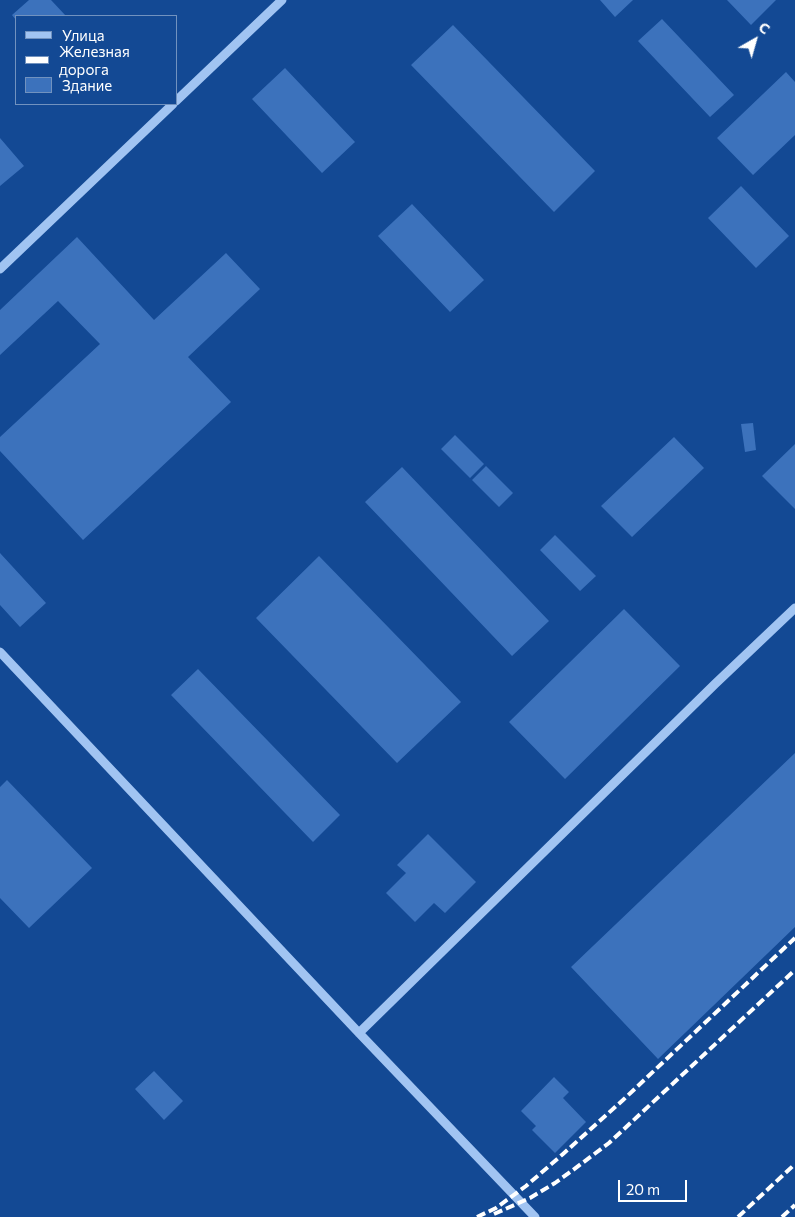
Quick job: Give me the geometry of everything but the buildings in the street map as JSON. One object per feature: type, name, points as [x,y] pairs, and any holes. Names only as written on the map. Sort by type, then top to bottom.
[{"type":"street","points":[[178,99],[282,0]]},
{"type":"street","points":[[0,268],[172,105]]},
{"type":"street","points":[[359,1032],[795,608]]},
{"type":"street","points":[[0,652],[535,1217]]},
{"type":"railway","points":[[477,1217],[496,1208],[526,1186],[563,1154],[795,938]]},
{"type":"railway","points":[[494,1214],[530,1198],[555,1183],[609,1143],[795,970]]},
{"type":"railway","points":[[738,1217],[795,1164]]},
{"type":"railway","points":[[782,1217],[795,1205]]}]
